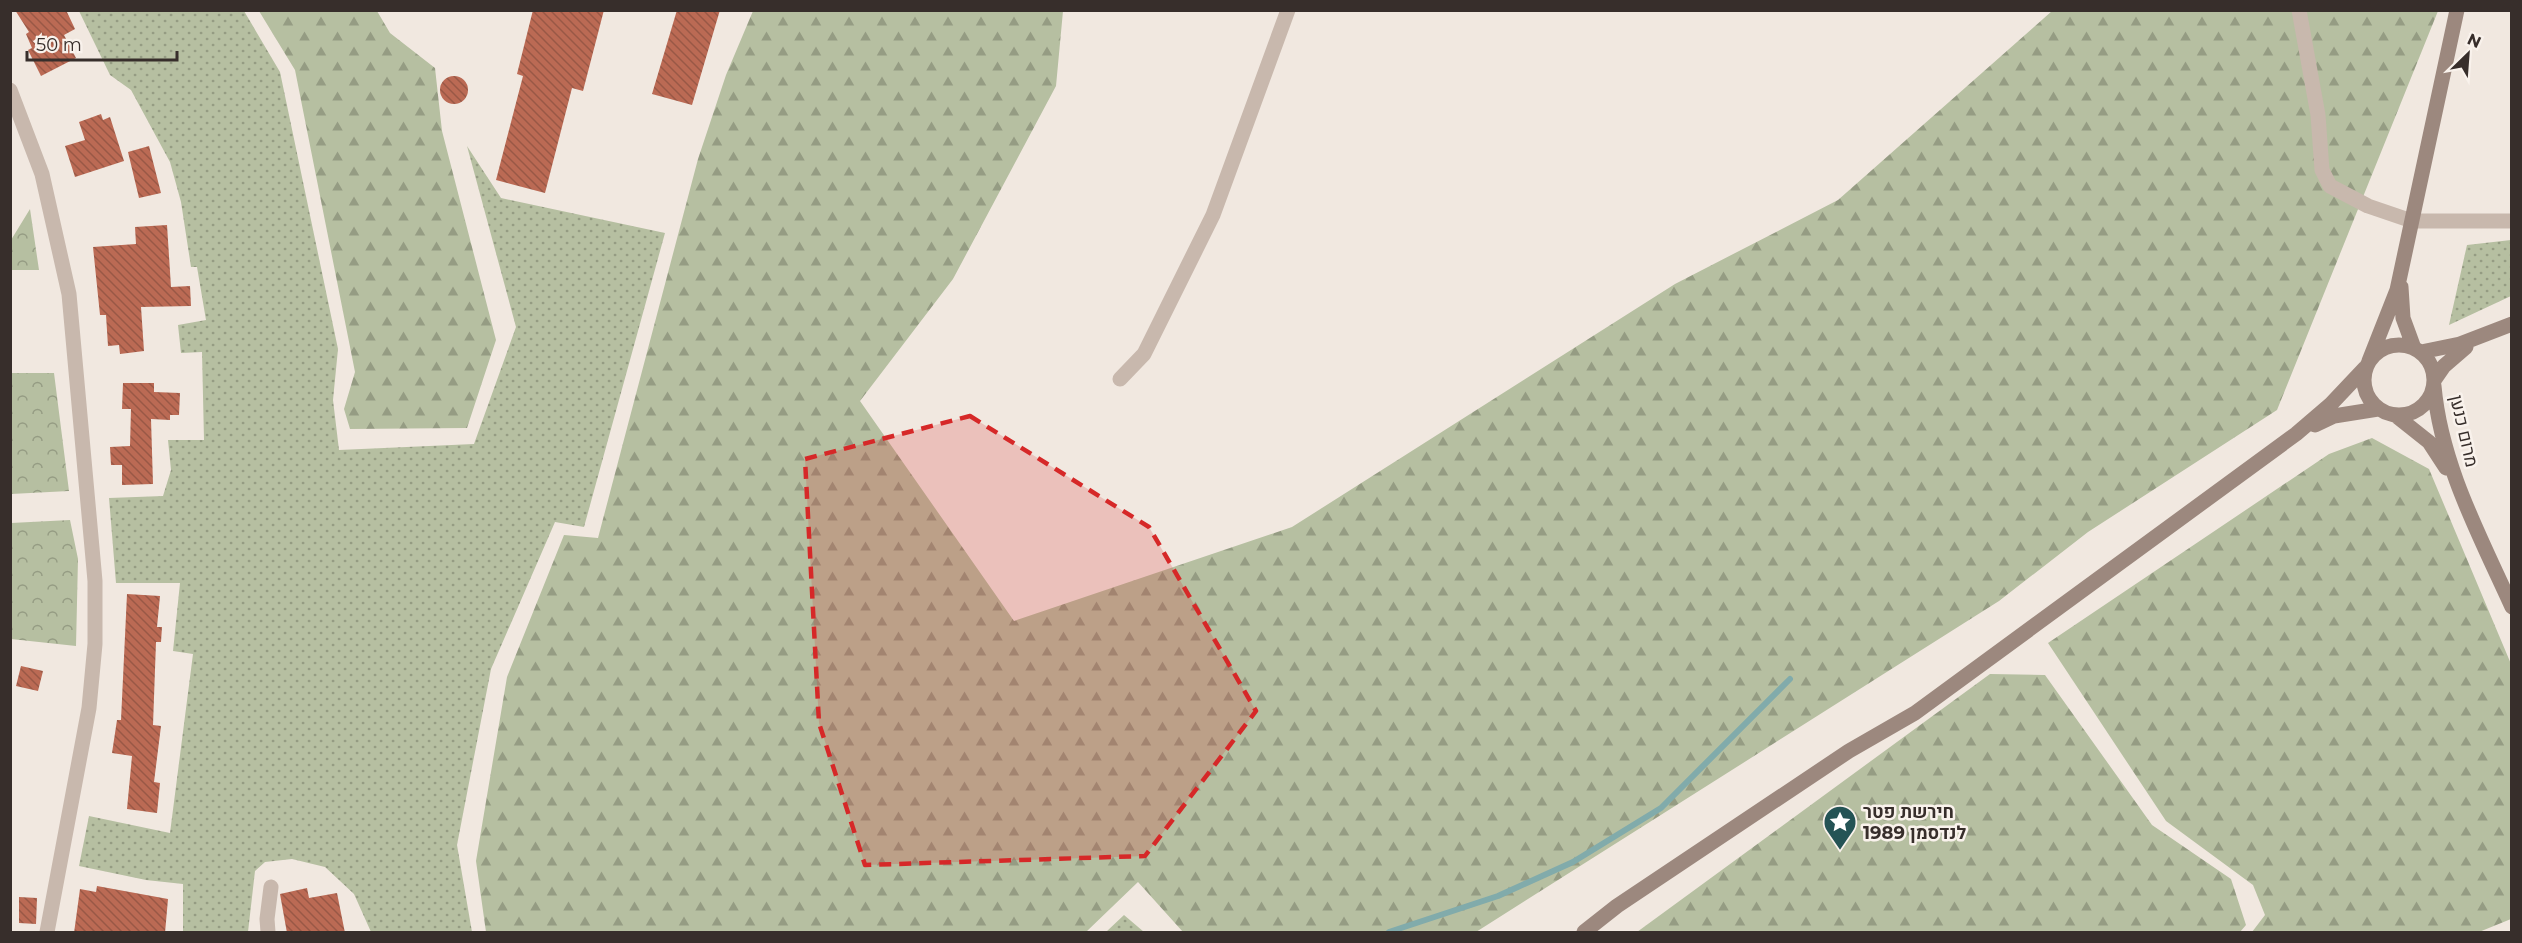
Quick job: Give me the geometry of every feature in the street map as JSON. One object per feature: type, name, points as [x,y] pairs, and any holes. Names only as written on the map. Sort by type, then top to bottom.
[{"type":"main road","points":[[2378,409],[2365,391],[2367,365],[2386,321],[2401,272],[2457,10]]},
{"type":"main road","points":[[2401,272],[2403,318],[2418,350],[2428,360],[2434,383]]},
{"type":"main road","points":[[1584,933],[1626,900],[1839,758],[1924,706],[2296,434],[2331,404],[2375,353],[2394,345],[2418,350],[2448,348],[2511,324]]},
{"type":"main road","points":[[2296,434],[2334,416],[2378,409],[2395,416],[2416,411],[2425,405],[2434,383],[2454,356],[2478,338]]},
{"type":"main road","name":"מרום כנען","points":[[2434,383],[2445,446],[2457,485],[2511,607]]},
{"type":"main road","name":"מרום כנען","points":[[2395,416],[2429,442],[2457,485]]},
{"type":"street","points":[[1120,379],[1144,354],[1213,215],[1288,10]]},
{"type":"street","points":[[2299,10],[2318,115],[2322,170],[2330,186],[2368,206],[2412,220],[2511,221]]},
{"type":"street","points":[[10,90],[42,174],[66,275],[95,581],[95,644],[89,708],[47,933]]},
{"type":"street","points":[[268,933],[267,919],[271,887]]},
{"type":"highlighted area","points":[[970,416],[1149,527],[1256,711],[1145,856],[865,865],[819,723],[805,459]]},
{"type":"green space","points":[[79,11],[244,11],[280,72],[338,349],[333,400],[339,450],[474,444],[516,327],[467,146],[501,198],[665,233],[584,527],[555,522],[491,669],[457,845],[472,932],[371,932],[354,894],[325,867],[292,859],[265,862],[255,871],[248,932],[183,932],[183,884],[146,880],[79,866],[89,816],[170,833],[193,654],[173,651],[180,583],[116,583],[109,498],[163,496],[171,470],[168,440],[204,440],[202,352],[181,353],[178,325],[206,320],[197,267],[191,267],[181,202],[170,162],[131,90],[110,75]]},
{"type":"green space","points":[[259,11],[377,11],[390,33],[435,68],[442,131],[496,340],[467,428],[350,429],[344,409],[355,372],[295,70]]},
{"type":"green space","points":[[753,11],[1063,11],[1056,86],[953,279],[860,401],[1014,621],[1292,527],[1675,284],[1838,200],[2052,11],[2438,11],[2277,410],[2088,532],[1999,601],[1476,932],[1183,932],[1138,882],[1086,932],[486,932],[476,861],[507,677],[564,535],[598,538],[698,159],[726,75]]},
{"type":"green space","points":[[30,209],[39,270],[11,270],[11,240]]},
{"type":"green space","points":[[2511,240],[2511,296],[2449,325],[2467,245]]},
{"type":"green space","points":[[11,373],[54,373],[69,491],[11,494]]},
{"type":"green space","points":[[2372,438],[2429,469],[2511,664],[2511,919],[2479,932],[2252,932],[2265,915],[2253,885],[2166,821],[2048,643],[2329,454]]},
{"type":"green space","points":[[70,520],[78,559],[76,646],[11,639],[11,523]]},
{"type":"green space","points":[[1990,674],[2045,675],[2152,825],[2231,879],[2246,925],[2240,932],[1637,932]]},
{"type":"green space","points":[[1124,915],[1144,932],[1106,932]]},
{"type":"building","points":[[15,10],[66,10],[75,29],[64,35],[76,58],[41,76],[28,50],[32,48],[26,34],[29,32]]},
{"type":"building","points":[[533,10],[604,10],[583,91],[572,88],[545,193],[496,180],[523,76],[517,74]]},
{"type":"building","points":[[677,10],[720,10],[692,105],[652,94]]},
{"type":"building","points":[[454,76],[464,80],[468,90],[464,100],[454,104],[444,100],[440,90],[444,80]]},
{"type":"building","points":[[101,114],[103,120],[110,117],[124,161],[75,177],[65,146],[85,140],[79,122]]},
{"type":"building","points":[[149,146],[161,193],[139,198],[128,152]]},
{"type":"building","points":[[167,225],[171,287],[190,286],[191,306],[141,307],[144,351],[120,354],[119,345],[108,346],[106,315],[100,315],[93,247],[136,244],[135,227]]},
{"type":"building","points":[[123,383],[154,383],[154,392],[180,393],[179,415],[170,415],[170,420],[151,419],[153,484],[122,485],[122,465],[111,465],[110,447],[130,446],[131,409],[122,409]]},
{"type":"building","points":[[127,594],[160,596],[157,627],[162,627],[161,642],[156,642],[153,725],[161,726],[154,782],[160,783],[157,813],[127,809],[132,756],[112,753],[117,720],[121,720]]},
{"type":"building","points":[[21,666],[43,671],[38,691],[16,686]]},
{"type":"building","points":[[97,886],[168,899],[165,933],[74,933],[80,889],[96,892]]},
{"type":"building","points":[[307,888],[309,898],[337,893],[345,933],[287,933],[280,894]]},
{"type":"building","points":[[19,897],[37,898],[36,924],[19,923]]},
{"type":"waterway","points":[[1389,932],[1498,896],[1573,862],[1661,808],[1790,679]]},
{"type":"place","name":"חירשת פטר לנדסמן 1989","points":[[1840,851]]}]
